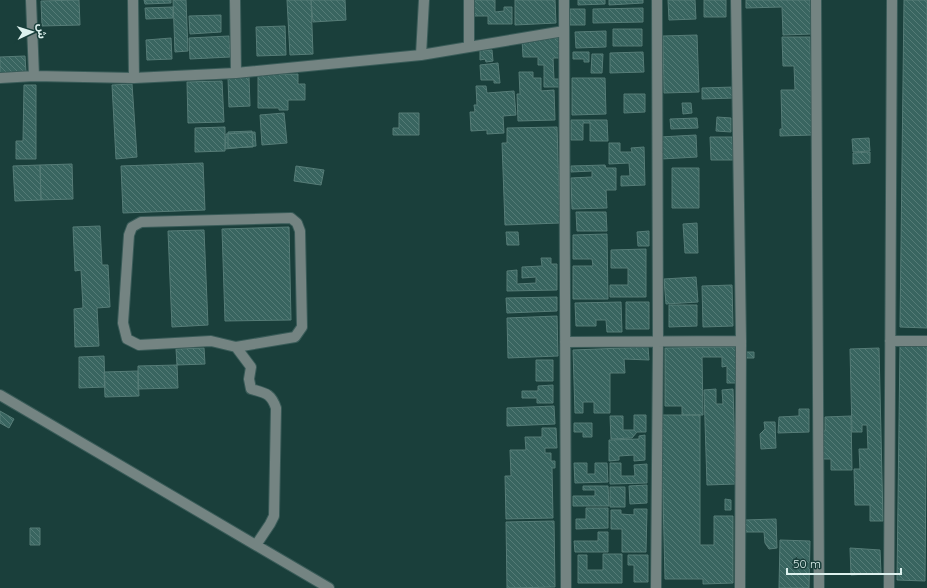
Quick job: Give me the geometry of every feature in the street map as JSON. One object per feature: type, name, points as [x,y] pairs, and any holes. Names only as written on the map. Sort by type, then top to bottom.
[{"type":"street","points":[[31,0],[34,76]]},
{"type":"street","points":[[133,0],[134,78]]},
{"type":"street","points":[[235,0],[236,73]]},
{"type":"street","points":[[422,54],[424,0]]},
{"type":"street","points":[[469,0],[469,47]]},
{"type":"street","points":[[564,0],[566,588]]},
{"type":"street","points":[[656,588],[658,343],[657,0]]},
{"type":"street","points":[[736,0],[741,341],[740,588]]},
{"type":"street","points":[[816,0],[819,588]]},
{"type":"street","points":[[889,588],[892,0]]},
{"type":"street","points":[[0,78],[34,76],[134,78],[236,73],[422,54],[564,31]]},
{"type":"street","points":[[236,347],[295,337],[302,327],[300,231],[297,223],[291,218],[141,222],[132,227],[129,235],[123,323],[127,339],[139,345],[211,341],[236,347],[250,366],[249,379],[251,389],[266,393],[273,399],[276,408],[274,516],[256,545]]},
{"type":"street","points":[[565,342],[658,343],[741,341]]},
{"type":"street","points":[[890,341],[927,341]]},
{"type":"street","points":[[0,395],[329,588]]},
{"type":"building","points":[[79,0],[80,25],[42,26],[41,1]]},
{"type":"building","points":[[144,0],[171,0],[171,3],[145,4]]},
{"type":"building","points":[[173,0],[186,0],[188,51],[175,52]]},
{"type":"building","points":[[287,0],[311,0],[313,54],[290,55]]},
{"type":"building","points":[[311,0],[345,0],[346,20],[313,22]]},
{"type":"building","points":[[473,0],[495,0],[495,12],[504,11],[504,7],[512,7],[512,24],[488,24],[488,16],[473,16]]},
{"type":"building","points":[[515,0],[555,0],[556,23],[515,25]]},
{"type":"building","points":[[578,0],[605,0],[605,4],[578,5]]},
{"type":"building","points":[[609,0],[643,0],[643,3],[609,5]]},
{"type":"building","points":[[668,0],[695,0],[696,19],[669,20]]},
{"type":"building","points":[[704,0],[726,0],[726,17],[704,17]]},
{"type":"building","points":[[746,0],[810,0],[811,34],[783,35],[782,7],[746,8]]},
{"type":"building","points":[[904,0],[927,0],[927,328],[900,327]]},
{"type":"building","points":[[173,7],[173,18],[146,19],[145,8]]},
{"type":"building","points":[[643,8],[643,22],[593,23],[593,9]]},
{"type":"building","points":[[570,9],[585,9],[585,25],[570,25]]},
{"type":"building","points":[[221,15],[221,32],[190,34],[189,16]]},
{"type":"building","points":[[285,26],[286,55],[257,56],[256,27]]},
{"type":"building","points":[[613,29],[642,29],[642,46],[613,46]]},
{"type":"building","points":[[606,31],[606,47],[576,48],[575,32]]},
{"type":"building","points":[[697,35],[699,92],[664,93],[663,36]]},
{"type":"building","points":[[229,36],[230,57],[190,59],[189,38]]},
{"type":"building","points":[[782,37],[810,37],[812,135],[780,136],[780,129],[782,129],[781,90],[795,90],[794,66],[783,66]]},
{"type":"building","points":[[171,38],[172,59],[147,60],[146,40]]},
{"type":"building","points":[[560,38],[561,58],[553,58],[554,79],[560,79],[560,87],[544,87],[544,65],[538,65],[538,57],[523,57],[522,39]]},
{"type":"building","points":[[480,50],[492,50],[493,61],[486,62],[485,59],[480,60]]},
{"type":"building","points":[[573,52],[589,52],[589,62],[584,62],[584,59],[573,59]]},
{"type":"building","points":[[643,52],[644,72],[610,73],[610,53]]},
{"type":"building","points":[[592,54],[603,54],[602,73],[591,73]]},
{"type":"building","points":[[25,56],[26,72],[0,73],[0,57]]},
{"type":"building","points":[[498,63],[500,83],[494,83],[494,80],[481,80],[480,65]]},
{"type":"building","points":[[519,72],[533,72],[533,78],[541,78],[541,91],[554,90],[555,120],[518,121],[517,94],[520,94]]},
{"type":"building","points":[[298,74],[298,84],[305,84],[305,100],[288,100],[288,110],[279,110],[279,108],[258,108],[258,75]]},
{"type":"building","points":[[249,77],[250,106],[229,107],[228,78]]},
{"type":"building","points":[[572,78],[605,78],[606,114],[572,115]]},
{"type":"building","points":[[222,81],[224,122],[188,123],[187,82]]},
{"type":"building","points":[[132,84],[137,157],[116,159],[112,85]]},
{"type":"building","points":[[24,85],[36,85],[36,159],[16,159],[16,141],[23,141]]},
{"type":"building","points":[[476,86],[486,86],[487,93],[514,91],[516,115],[503,116],[504,133],[487,134],[487,130],[471,131],[470,112],[475,112],[474,105],[477,105]]},
{"type":"building","points":[[734,87],[735,98],[702,99],[702,88]]},
{"type":"building","points":[[624,94],[645,94],[645,112],[624,113]]},
{"type":"building","points":[[682,103],[691,103],[692,113],[683,114]]},
{"type":"building","points":[[284,113],[287,143],[262,145],[260,115]]},
{"type":"building","points":[[399,113],[419,113],[419,135],[393,135],[393,128],[399,128]]},
{"type":"building","points":[[717,117],[731,118],[731,132],[716,131]]},
{"type":"building","points":[[697,118],[698,128],[671,129],[670,119]]},
{"type":"building","points":[[571,120],[607,120],[608,141],[590,141],[590,123],[583,123],[583,140],[571,140]]},
{"type":"building","points":[[225,127],[225,151],[195,152],[195,128]]},
{"type":"building","points":[[557,127],[560,223],[505,225],[502,143],[507,143],[507,128]]},
{"type":"building","points":[[252,131],[253,147],[228,148],[228,132]]},
{"type":"building","points":[[255,132],[256,146],[225,149],[226,134]]},
{"type":"building","points":[[696,135],[697,157],[661,159],[660,137]]},
{"type":"building","points":[[710,137],[732,137],[733,160],[711,160]]},
{"type":"building","points":[[869,138],[870,151],[853,152],[852,139]]},
{"type":"building","points":[[609,143],[620,143],[620,152],[632,152],[631,148],[644,147],[645,185],[621,186],[621,176],[630,176],[629,163],[609,164]]},
{"type":"building","points":[[870,152],[870,163],[853,164],[853,153]]},
{"type":"building","points":[[203,163],[205,210],[123,213],[121,166]]},
{"type":"building","points":[[72,164],[73,199],[41,200],[40,165]]},
{"type":"building","points":[[40,165],[41,200],[15,201],[13,166]]},
{"type":"building","points":[[605,165],[606,168],[616,168],[616,190],[606,190],[607,208],[572,209],[571,178],[592,177],[592,171],[571,172],[571,166]]},
{"type":"building","points":[[296,166],[324,170],[321,185],[294,181]]},
{"type":"building","points":[[672,168],[699,168],[699,208],[672,208]]},
{"type":"building","points":[[576,212],[606,212],[607,231],[577,231]]},
{"type":"building","points":[[697,223],[698,253],[685,253],[683,224]]},
{"type":"building","points":[[100,226],[102,265],[108,265],[110,307],[97,308],[99,346],[75,347],[74,309],[83,308],[81,270],[75,271],[73,227]]},
{"type":"building","points":[[289,227],[291,320],[225,321],[222,229]]},
{"type":"building","points":[[204,230],[208,325],[172,327],[168,231]]},
{"type":"building","points":[[649,231],[649,246],[638,246],[637,232]]},
{"type":"building","points":[[506,232],[518,232],[519,245],[507,245]]},
{"type":"building","points":[[607,234],[608,299],[573,299],[573,266],[593,266],[592,259],[573,259],[573,235]]},
{"type":"building","points":[[646,249],[646,297],[610,297],[610,285],[628,285],[628,268],[611,268],[611,250]]},
{"type":"building","points":[[541,258],[551,258],[551,264],[557,264],[557,290],[507,291],[507,271],[517,270],[517,284],[536,283],[536,277],[522,278],[522,267],[542,266]]},
{"type":"building","points":[[696,277],[698,302],[666,304],[664,279]]},
{"type":"building","points":[[732,285],[733,326],[703,327],[702,286]]},
{"type":"building","points":[[557,297],[557,311],[507,313],[506,298]]},
{"type":"building","points":[[621,302],[622,332],[607,332],[606,320],[596,320],[596,326],[576,326],[575,303]]},
{"type":"building","points":[[626,302],[649,302],[649,329],[626,329]]},
{"type":"building","points":[[669,305],[697,305],[697,326],[669,327]]},
{"type":"building","points":[[557,316],[558,356],[508,358],[507,318]]},
{"type":"building","points":[[900,345],[927,345],[925,581],[897,580]]},
{"type":"building","points":[[648,347],[649,360],[624,359],[625,373],[610,373],[610,413],[594,413],[594,402],[583,402],[583,413],[575,413],[573,350]]},
{"type":"building","points":[[736,347],[736,383],[727,383],[727,366],[722,367],[722,357],[702,357],[703,415],[682,415],[682,406],[665,406],[665,348]]},
{"type":"building","points":[[204,348],[205,364],[177,365],[176,349]]},
{"type":"building","points":[[879,348],[883,521],[870,521],[870,505],[855,505],[854,469],[860,469],[859,449],[868,449],[867,425],[862,425],[862,432],[852,432],[850,349]]},
{"type":"building","points":[[744,352],[754,352],[754,358],[744,358]]},
{"type":"building","points":[[104,356],[105,387],[79,388],[79,357]]},
{"type":"building","points":[[536,360],[553,360],[553,381],[536,381]]},
{"type":"building","points":[[177,365],[178,388],[138,389],[138,366]]},
{"type":"building","points":[[138,371],[139,396],[105,397],[104,372]]},
{"type":"building","points":[[553,385],[553,403],[537,403],[537,398],[522,398],[522,391],[538,391],[538,386]]},
{"type":"building","points":[[716,389],[716,404],[723,404],[722,390],[733,389],[736,484],[707,485],[704,390]]},
{"type":"building","points":[[554,406],[555,424],[507,426],[507,408]]},
{"type":"building","points":[[799,409],[809,409],[809,432],[778,433],[779,417],[799,416]]},
{"type":"building","points":[[0,411],[14,419],[9,428],[0,423]]},
{"type":"building","points":[[634,415],[646,415],[646,432],[637,432],[632,438],[611,439],[610,416],[623,416],[623,430],[634,430]]},
{"type":"building","points":[[661,415],[700,415],[700,545],[714,545],[714,516],[733,516],[733,583],[703,584],[703,579],[665,579]]},
{"type":"building","points":[[851,416],[852,470],[831,470],[831,459],[820,459],[819,431],[825,431],[825,417]]},
{"type":"building","points":[[764,422],[775,422],[776,448],[761,449],[760,434],[765,429]]},
{"type":"building","points":[[574,423],[592,423],[592,437],[583,437],[583,432],[574,432]]},
{"type":"building","points":[[542,428],[556,428],[557,448],[545,448],[545,453],[551,453],[551,461],[555,461],[555,468],[552,468],[553,518],[506,519],[505,476],[511,476],[510,450],[526,450],[525,437],[542,437]]},
{"type":"building","points":[[645,435],[645,460],[634,461],[634,455],[619,456],[619,460],[609,461],[609,440],[639,439],[639,436]]},
{"type":"building","points":[[574,463],[587,463],[587,474],[595,474],[595,463],[607,463],[608,482],[575,483]]},
{"type":"building","points":[[610,463],[621,463],[621,476],[635,476],[634,465],[647,464],[647,483],[610,484]]},
{"type":"building","points":[[647,485],[647,503],[630,504],[629,486]]},
{"type":"building","points":[[583,486],[608,486],[609,506],[573,506],[573,496],[595,496],[595,490],[583,490]]},
{"type":"building","points":[[610,487],[625,487],[625,507],[610,507]]},
{"type":"building","points":[[725,499],[731,500],[731,510],[725,510]]},
{"type":"building","points":[[586,508],[608,508],[608,528],[576,529],[576,519],[586,519]]},
{"type":"building","points":[[634,509],[647,509],[646,552],[622,552],[622,529],[611,529],[611,510],[621,510],[621,514],[634,515]]},
{"type":"building","points":[[776,519],[777,548],[769,549],[765,543],[764,532],[745,532],[745,520]]},
{"type":"building","points":[[554,521],[555,587],[507,588],[506,522]]},
{"type":"building","points":[[30,528],[40,528],[40,545],[30,545]]},
{"type":"building","points":[[598,532],[608,532],[608,552],[575,552],[574,541],[598,541]]},
{"type":"building","points":[[780,540],[810,541],[809,588],[779,588]]},
{"type":"building","points":[[850,548],[880,550],[881,573],[851,575]]},
{"type":"building","points":[[603,554],[622,554],[622,583],[578,583],[578,555],[587,555],[587,570],[603,570]]},
{"type":"building","points":[[628,555],[648,555],[648,582],[634,582],[634,565],[628,565]]}]
